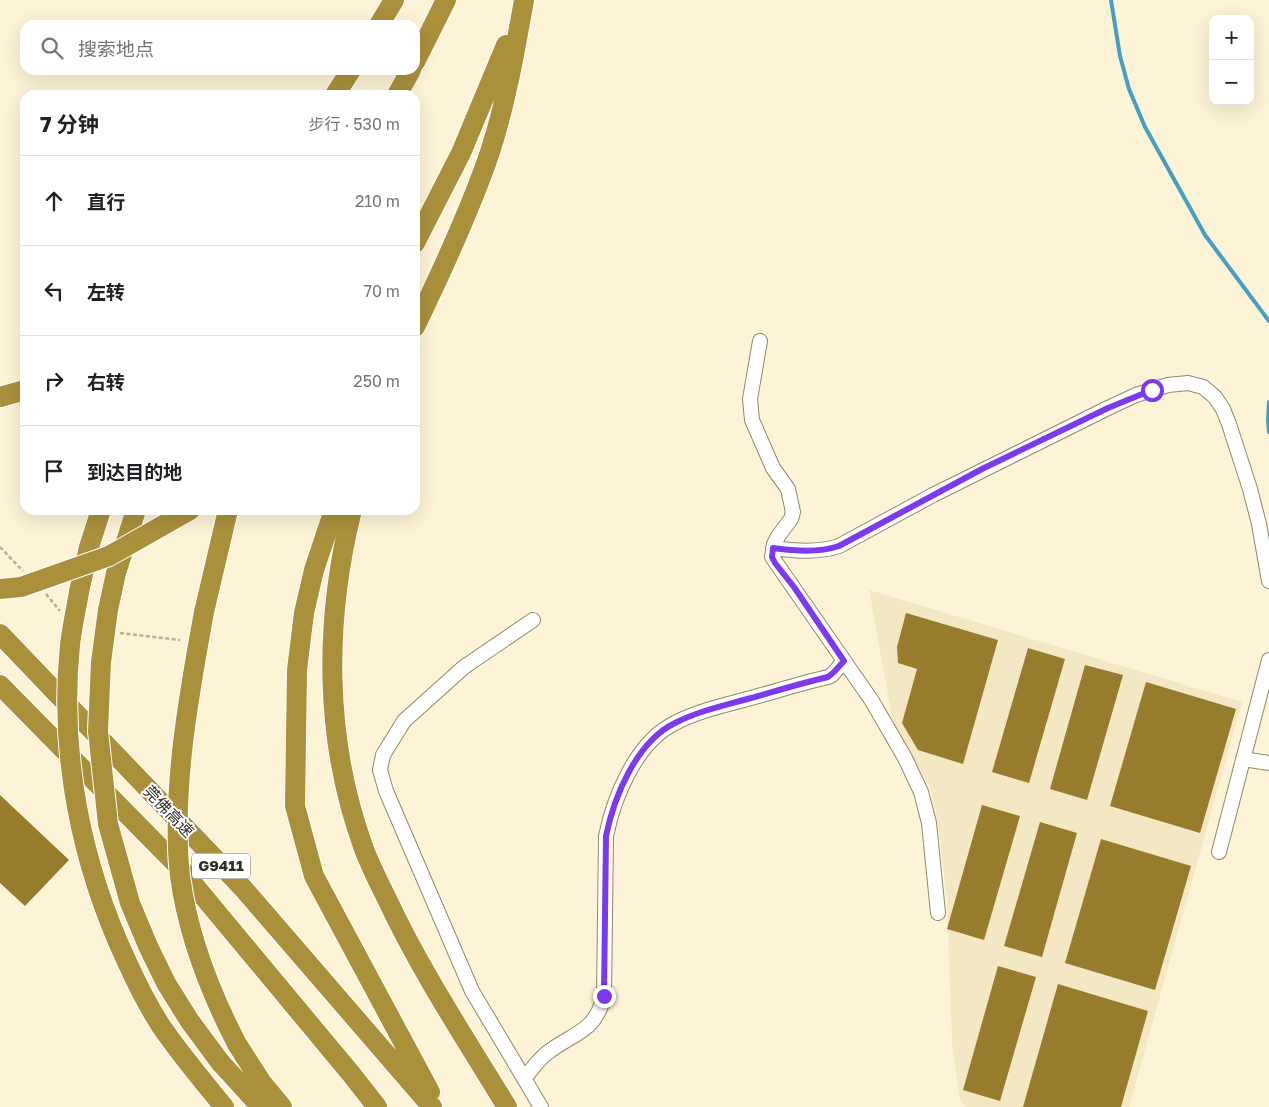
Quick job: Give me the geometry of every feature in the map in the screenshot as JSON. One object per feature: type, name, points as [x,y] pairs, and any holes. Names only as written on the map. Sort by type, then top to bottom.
[{"type":"highway","points":[[381,20],[394,0]]},
{"type":"highway","points":[[420,52],[446,0]]},
{"type":"highway","points":[[420,233],[462,152],[524,0]]},
{"type":"highway","points":[[420,316],[476,191],[490,151],[514,54],[524,0]]},
{"type":"highway","points":[[338,90],[348,75]]},
{"type":"highway","points":[[400,90],[407,75]]},
{"type":"highway","points":[[0,397],[20,391]]},
{"type":"highway","points":[[99,515],[89,547],[70,644],[68,682],[69,727],[73,784],[82,831],[95,884],[121,949],[136,980],[161,1026],[224,1107]]},
{"type":"highway","points":[[134,515],[116,573],[108,610],[101,662],[98,723],[108,824],[130,903],[166,983],[189,1020],[220,1062],[261,1107]]},
{"type":"highway","points":[[0,589],[21,587],[109,556],[181,515]]},
{"type":"highway","points":[[227,515],[204,612],[186,727],[179,812],[180,875],[194,941],[205,976],[218,1006],[237,1044],[262,1083],[282,1107]]},
{"type":"highway","points":[[332,515],[314,570],[304,614],[297,670],[295,806],[314,876],[438,1107]]},
{"type":"highway","points":[[351,515],[338,579],[334,618],[332,702],[344,782],[352,814],[364,850],[397,921],[507,1107]]},
{"type":"highway","name":"莞佛高速","points":[[0,634],[242,888],[432,1107]]},
{"type":"highway","name":"莞佛高速","points":[[0,685],[179,867],[352,1075],[376,1107]]},
{"type":"street","points":[[760,341],[750,399],[752,420],[773,468],[788,489],[793,512],[791,520],[779,535],[773,548],[772,557],[886,723],[921,792],[930,823],[938,913]]},
{"type":"street","points":[[773,548],[798,551],[830,549],[839,546],[933,494],[1108,408],[1136,395],[1188,383],[1202,387],[1215,397],[1223,409],[1250,489],[1259,524],[1269,581]]},
{"type":"street","points":[[533,620],[464,667],[404,721],[391,739],[383,755],[380,770],[386,791],[472,991],[541,1107]]},
{"type":"street","points":[[1219,852],[1269,660]]},
{"type":"street","points":[[524,1079],[536,1063],[547,1053],[593,1023],[601,1011],[604,996],[606,836],[610,814],[639,757],[651,741],[674,723],[720,707],[828,677],[844,661]]},
{"type":"street","points":[[1243,759],[1269,763]]},
{"type":"shaded area","points":[[869,590],[1242,702],[1129,1107],[966,1107],[960,1100],[952,1044],[947,900],[938,823],[930,787],[893,722]]},
{"type":"building","points":[[906,613],[998,640],[963,764],[918,750],[902,723],[917,669],[898,663],[897,647]]},
{"type":"building","points":[[1028,648],[1065,659],[1029,783],[992,772]]},
{"type":"building","points":[[1085,665],[1123,675],[1087,800],[1050,789]]},
{"type":"building","points":[[1146,682],[1236,709],[1200,833],[1110,806]]},
{"type":"building","points":[[0,795],[69,860],[25,906],[0,883]]},
{"type":"building","points":[[982,805],[1020,816],[984,940],[947,929]]},
{"type":"building","points":[[1040,822],[1077,833],[1042,957],[1004,946]]},
{"type":"building","points":[[1101,839],[1191,866],[1155,990],[1065,963]]},
{"type":"building","points":[[998,966],[1036,977],[1000,1101],[963,1090]]},
{"type":"building","points":[[1058,984],[1148,1011],[1121,1107],[1023,1107]]},
{"type":"waterway","points":[[1111,0],[1120,56],[1129,89],[1145,127],[1205,235],[1269,321]]},
{"type":"waterway","points":[[1269,402],[1269,432]]},
{"type":"route","points":[[604,996],[606,836],[610,814],[626,778],[639,757],[651,741],[674,723],[696,714],[828,677],[844,661],[794,587],[775,563],[772,557],[773,548],[798,551],[830,549],[839,546],[982,469],[1108,408],[1152,390]]}]
